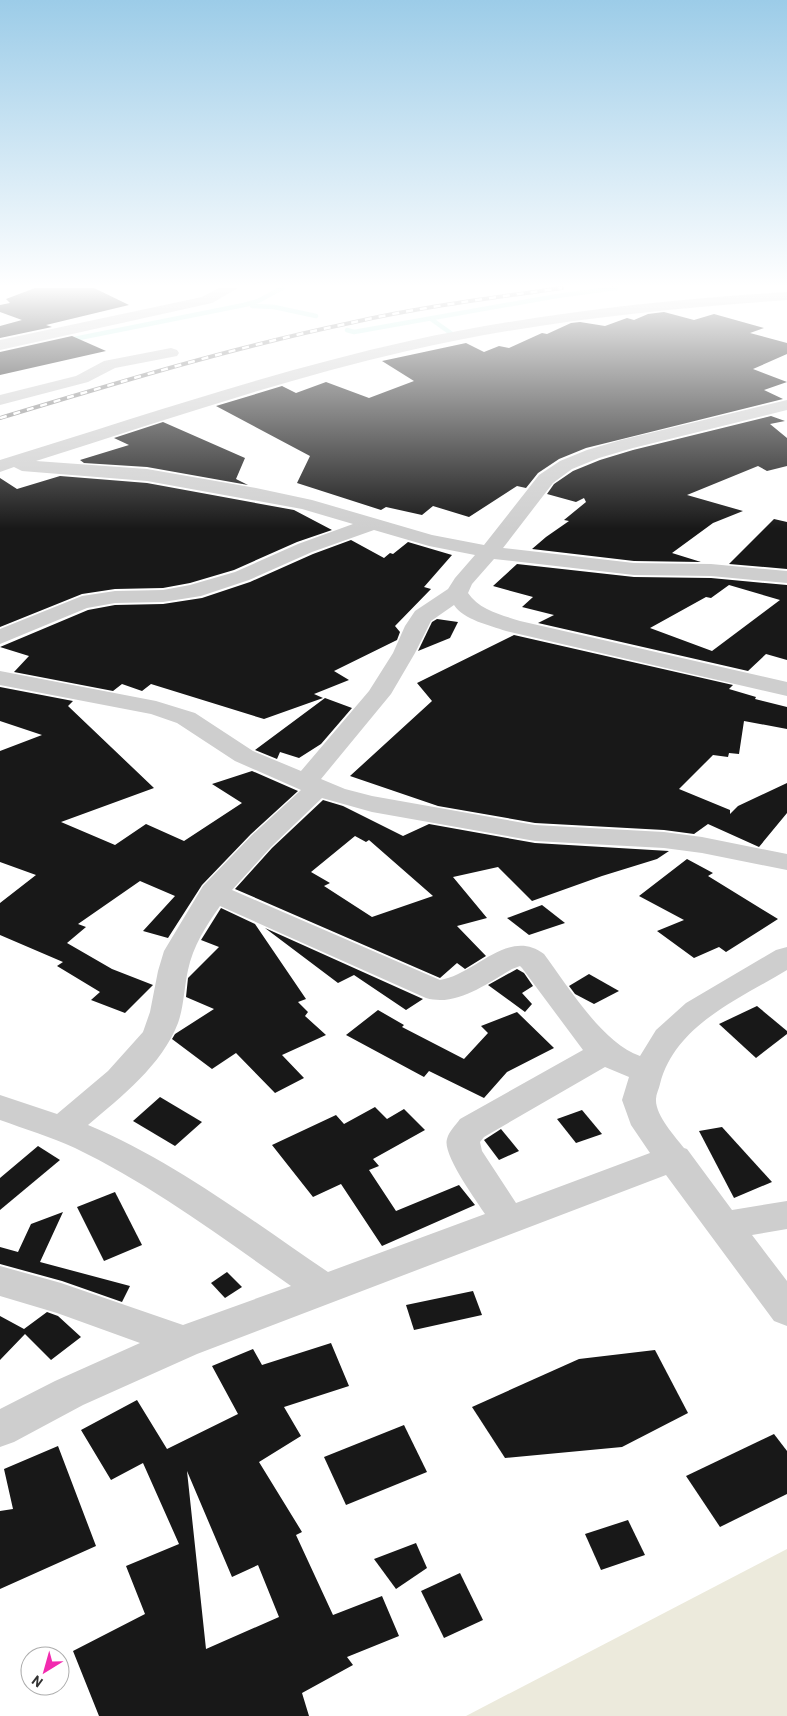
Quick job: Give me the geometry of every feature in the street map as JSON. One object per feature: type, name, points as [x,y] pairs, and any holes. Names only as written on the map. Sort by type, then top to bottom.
[{"type":"street","points":[[0,400],[82,379],[102,368]]},
{"type":"street","points":[[1,465],[252,387],[324,368]]},
{"type":"street","points":[[62,1128],[136,1063],[155,1041],[163,1022],[172,972],[182,943],[213,892],[311,785],[379,694],[404,653],[416,626],[423,616],[457,593],[462,582],[489,552],[546,479],[566,466],[593,454],[627,444],[781,411]]},
{"type":"street","points":[[1,465],[93,470],[200,483],[305,504],[429,540],[489,552],[634,569],[719,571],[787,577]]},
{"type":"street","points":[[0,637],[82,602],[115,597],[162,596],[193,591],[242,576],[304,548],[373,524]]},
{"type":"street","points":[[457,593],[465,606],[484,616],[514,626],[787,689]]},
{"type":"street","points":[[0,678],[156,708],[186,718],[244,756],[311,785],[372,804],[505,828],[535,832],[664,840],[702,845],[787,862]]},
{"type":"street","points":[[213,892],[437,991],[452,988],[510,957],[524,954],[533,960],[595,1043],[619,1061],[647,1071]]},
{"type":"street","points":[[787,958],[697,1010],[667,1038],[647,1071],[639,1100],[648,1125],[675,1158],[723,1226],[787,1310]]},
{"type":"street","points":[[508,1220],[465,1153],[463,1140],[472,1128],[606,1052]]},
{"type":"street","points":[[0,1107],[62,1128],[89,1140],[158,1177],[323,1288]]},
{"type":"street","points":[[0,1429],[69,1393],[183,1342],[323,1288],[675,1158]]},
{"type":"street","points":[[723,1226],[787,1216]]},
{"type":"street","points":[[0,1280],[61,1299],[183,1342]]},
{"type":"shaded area","points":[[787,1549],[787,1716],[466,1716]]},
{"type":"building","points":[[0,368],[31,368],[0,375]]},
{"type":"building","points":[[393,368],[755,368],[753,369],[787,382],[764,390],[783,399],[586,448],[559,459],[538,473],[526,488],[517,486],[469,517],[433,506],[422,515],[386,507],[381,510],[297,483],[310,456],[216,406],[282,386],[296,393],[326,382],[369,398],[414,381]]},
{"type":"building","points":[[771,416],[785,421],[770,424],[787,438],[787,466],[767,471],[758,466],[687,495],[743,511],[713,523],[672,553],[701,562],[634,561],[532,549],[569,521],[564,520],[586,502],[584,498],[576,502],[547,494],[554,484],[573,471],[633,450]]},
{"type":"building","points":[[163,422],[245,458],[236,479],[248,485],[147,467],[84,463],[80,460],[129,445],[114,438]]},
{"type":"building","points":[[60,476],[147,483],[294,510],[332,530],[297,542],[234,570],[190,583],[163,588],[115,589],[82,594],[0,627],[0,478],[17,489]]},
{"type":"building","points":[[774,519],[787,522],[787,569],[729,564]]},
{"type":"building","points":[[351,540],[384,558],[390,553],[393,554],[408,542],[452,555],[424,587],[431,589],[395,626],[400,632],[397,640],[334,671],[349,680],[314,694],[323,698],[264,719],[151,684],[142,691],[122,684],[113,691],[14,672],[29,656],[0,647],[88,610],[115,605],[163,604],[202,598],[250,582],[313,554]]},
{"type":"building","points":[[517,564],[634,577],[711,578],[787,585],[787,660],[766,654],[748,671],[538,623],[554,615],[522,607],[533,597],[493,586]],"holes":[[[729,585],[780,600],[712,651],[650,628],[706,597],[711,598]]]},
{"type":"building","points":[[437,619],[458,622],[450,638],[418,651],[432,622]]},
{"type":"building","points":[[514,635],[733,685],[729,689],[756,697],[755,699],[787,707],[787,729],[744,721],[739,754],[729,753],[728,757],[713,755],[679,789],[730,810],[730,814],[738,806],[787,783],[787,813],[759,847],[708,824],[694,834],[664,830],[535,823],[438,806],[350,776],[432,701],[417,683]]},
{"type":"building","points":[[0,687],[73,701],[68,706],[154,788],[61,822],[115,845],[146,824],[184,841],[242,803],[212,784],[252,771],[298,791],[251,834],[202,885],[168,938],[143,931],[175,896],[140,881],[78,924],[86,927],[67,943],[112,969],[153,985],[125,1013],[91,1000],[100,992],[57,966],[63,962],[0,935],[0,903],[36,875],[0,862],[0,751],[42,735],[0,721]]},
{"type":"building","points":[[325,698],[352,708],[321,744],[299,758],[280,752],[277,759],[255,750]]},
{"type":"building","points":[[323,800],[343,806],[403,836],[429,824],[535,843],[669,851],[657,859],[532,901],[498,867],[453,877],[487,918],[457,926],[486,956],[465,969],[457,963],[440,978],[235,889],[272,848]],"holes":[[[355,836],[366,842],[369,840],[433,896],[372,917],[324,886],[330,883],[311,872]]]},
{"type":"building","points":[[687,859],[713,873],[708,876],[778,919],[726,952],[719,947],[694,958],[657,931],[684,920],[639,896]]},
{"type":"building","points":[[542,905],[565,923],[529,935],[507,918]]},
{"type":"building","points":[[221,908],[255,924],[306,999],[298,1002],[308,1012],[305,1016],[326,1035],[282,1055],[304,1078],[275,1093],[236,1053],[212,1069],[172,1039],[175,1034],[214,1009],[186,997],[188,978],[219,947],[201,940]]},
{"type":"building","points":[[265,928],[423,999],[406,1010],[354,975],[338,983]]},
{"type":"building","points":[[517,969],[524,973],[533,986],[522,993],[532,1004],[525,1012],[488,985]]},
{"type":"building","points":[[589,974],[619,991],[594,1004],[575,994],[569,986]]},
{"type":"building","points":[[757,1006],[787,1031],[787,1034],[756,1058],[719,1024]]},
{"type":"building","points":[[378,1010],[404,1025],[402,1027],[464,1059],[488,1033],[481,1026],[517,1012],[554,1048],[507,1072],[484,1098],[429,1071],[424,1077],[346,1035]]},
{"type":"building","points":[[160,1097],[202,1122],[175,1146],[133,1121]]},
{"type":"building","points":[[375,1107],[387,1119],[404,1109],[425,1130],[373,1159],[379,1166],[369,1170],[396,1211],[459,1185],[475,1205],[382,1246],[341,1184],[313,1197],[272,1145],[336,1115],[344,1124]]},
{"type":"building","points":[[582,1110],[602,1134],[576,1143],[557,1119]]},
{"type":"building","points":[[722,1127],[772,1182],[734,1198],[699,1131]]},
{"type":"building","points":[[501,1129],[519,1151],[499,1160],[484,1140]]},
{"type":"building","points":[[38,1146],[60,1160],[0,1210],[0,1178]]},
{"type":"building","points":[[115,1192],[142,1245],[104,1261],[77,1207]]},
{"type":"building","points":[[63,1212],[40,1262],[130,1286],[122,1302],[62,1281],[0,1264],[0,1247],[18,1252],[31,1224]]},
{"type":"building","points":[[227,1272],[242,1287],[225,1298],[211,1283]]},
{"type":"building","points":[[473,1291],[482,1315],[414,1330],[406,1305]]},
{"type":"building","points":[[47,1312],[58,1316],[81,1337],[51,1360],[25,1334],[0,1360],[0,1316],[24,1329]]},
{"type":"building","points":[[331,1343],[349,1386],[284,1407],[301,1436],[259,1462],[302,1532],[296,1535],[333,1615],[382,1596],[399,1636],[347,1657],[353,1665],[302,1693],[309,1716],[99,1716],[73,1651],[145,1614],[126,1566],[179,1544],[143,1463],[111,1480],[81,1430],[137,1400],[167,1449],[238,1414],[212,1366],[253,1349],[262,1365]],"holes":[[[187,1471],[232,1577],[258,1565],[279,1617],[206,1649]]]},
{"type":"building","points":[[655,1350],[688,1413],[622,1447],[505,1458],[472,1407],[579,1359]]},
{"type":"building","points":[[404,1425],[427,1472],[346,1505],[324,1457]]},
{"type":"building","points":[[774,1434],[787,1451],[787,1494],[720,1527],[686,1476]]},
{"type":"building","points":[[58,1446],[96,1546],[0,1589],[0,1511],[13,1509],[4,1469]]},
{"type":"building","points":[[628,1520],[645,1555],[601,1570],[585,1534]]},
{"type":"building","points":[[416,1543],[427,1568],[396,1589],[374,1559]]},
{"type":"building","points":[[460,1573],[483,1620],[444,1638],[421,1591]]},
{"type":"railway","points":[[0,418],[170,368]]}]
